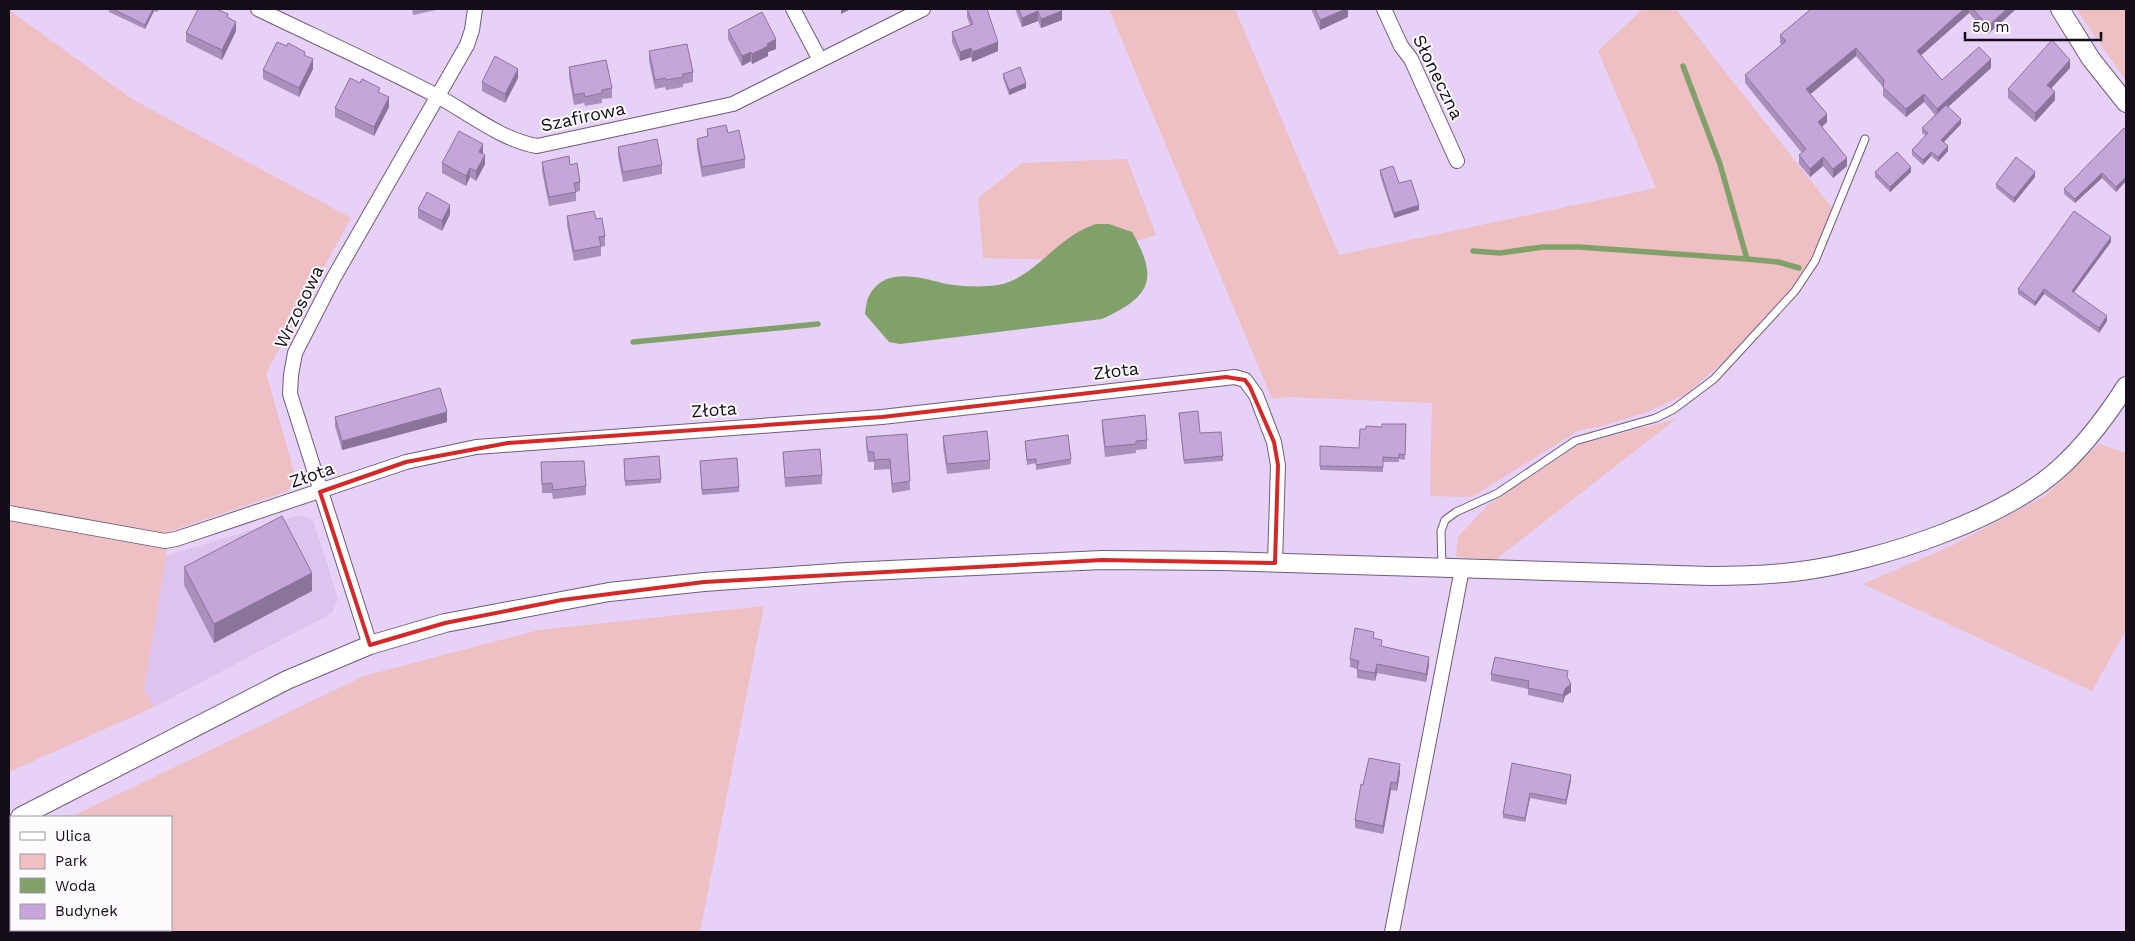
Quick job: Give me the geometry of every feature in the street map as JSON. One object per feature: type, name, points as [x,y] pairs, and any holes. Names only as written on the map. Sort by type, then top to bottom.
[{"type":"street","name":"Szafirowa","points":[[258,9],[439,97],[511,138],[524,144],[537,146],[733,104],[923,9]]},
{"type":"street","name":"Wrzosowa","points":[[370,645],[290,394],[291,376],[295,353],[333,279],[439,97],[467,45],[472,30],[475,9]]},
{"type":"street","points":[[793,9],[820,60]]},
{"type":"street","name":"Słoneczna","points":[[1384,9],[1401,46],[1411,58],[1457,162]]},
{"type":"street","points":[[2060,9],[2091,59],[2126,103]]},
{"type":"street","name":"Złota","points":[[9,513],[165,541],[320,492],[406,462],[476,447],[882,417],[1235,377],[1245,380],[1256,394],[1274,442],[1278,465],[1274,563]]},
{"type":"street","points":[[22,816],[262,693],[323,664],[370,645],[445,624],[562,600],[694,583],[847,572],[1102,560],[1442,567],[1710,576],[1774,574],[1847,563],[1958,527],[2023,495],[2064,464],[2098,426],[2126,386]]},
{"type":"street","points":[[1392,932],[1462,569]]},
{"type":"lane","points":[[1442,567],[1441,531],[1445,520],[1456,512],[1498,492],[1575,441],[1656,418],[1687,400],[1714,379],[1795,290],[1815,262],[1865,140]]},
{"type":"highlighted area","points":[[1226,377],[1245,380],[1250,387],[1274,442],[1278,465],[1275,563],[1102,560],[704,582],[562,600],[445,623],[370,645],[320,492],[406,462],[508,443],[882,417]]},
{"type":"shaded area","points":[[300,515],[313,520],[338,599],[332,613],[154,707],[144,690],[166,556]]},
{"type":"green space","points":[[1109,9],[1235,9],[1339,255],[1656,188],[1598,51],[1643,9],[1676,9],[1833,209],[1806,272],[1728,358],[1686,394],[1647,412],[1599,427],[1579,430],[1472,497],[1430,496],[1432,403],[1286,397],[1272,399]]},
{"type":"green space","points":[[2076,9],[2126,9],[2126,81]]},
{"type":"green space","points":[[9,10],[132,99],[351,218],[266,373],[295,475],[288,491],[168,532],[166,556],[144,690],[154,707],[9,772]]},
{"type":"green space","points":[[1127,159],[1156,235],[1073,260],[983,258],[978,198],[1022,163]]},
{"type":"green space","points":[[1676,419],[1495,560],[1456,557],[1458,537],[1487,506],[1577,445]]},
{"type":"green space","points":[[2099,444],[2126,453],[2126,630],[2092,691],[1863,584],[1951,546],[2045,496]]},
{"type":"green space","points":[[764,606],[700,932],[9,932],[10,846],[10,931],[172,931],[172,816],[73,816],[364,676],[539,630]]},
{"type":"water","points":[[1096,224],[1109,224],[1132,232],[1146,262],[1147,274],[1146,285],[1131,303],[1102,319],[900,344],[889,342],[865,314],[869,296],[875,287],[883,281],[902,276],[965,286],[1004,284],[1030,270],[1067,239]]},
{"type":"building","points":[[113,9],[153,9],[145,25]]},
{"type":"building","points":[[198,9],[216,9],[228,14],[227,17],[236,22],[222,50],[186,33]]},
{"type":"building","points":[[967,9],[987,9],[998,42],[972,52],[971,48],[960,52],[952,32],[973,24]]},
{"type":"building","points":[[1019,9],[1061,9],[1062,11],[1041,19],[1038,11],[1022,18]]},
{"type":"building","points":[[1315,9],[1346,9],[1320,20]]},
{"type":"building","points":[[1811,9],[1964,9],[1917,51],[1942,80],[1979,47],[1991,59],[1937,109],[1924,94],[1906,109],[1883,87],[1884,80],[1856,48],[1806,89],[1827,114],[1818,122],[1847,158],[1833,169],[1823,157],[1810,169],[1799,155],[1806,149],[1745,75],[1786,41],[1780,35]]},
{"type":"building","points":[[1973,9],[2007,9],[1988,26]]},
{"type":"building","points":[[762,12],[776,39],[767,44],[768,46],[752,54],[751,52],[742,56],[728,30]]},
{"type":"building","points":[[2052,40],[2070,60],[2047,85],[2055,92],[2035,113],[2008,89]]},
{"type":"building","points":[[277,42],[287,46],[288,43],[305,52],[304,55],[313,59],[299,88],[263,70]]},
{"type":"building","points":[[687,44],[693,72],[683,74],[683,77],[655,80],[649,51]]},
{"type":"building","points":[[495,56],[518,69],[505,94],[482,82]]},
{"type":"building","points":[[606,60],[612,88],[602,90],[602,93],[585,97],[584,93],[574,95],[569,67]]},
{"type":"building","points":[[1020,67],[1026,83],[1009,90],[1003,74]]},
{"type":"building","points":[[350,78],[360,83],[362,79],[380,88],[378,92],[389,97],[374,127],[335,108]]},
{"type":"building","points":[[1946,105],[1961,119],[1941,140],[1948,146],[1938,157],[1931,152],[1923,160],[1912,150],[1928,133],[1922,128]]},
{"type":"building","points":[[726,125],[728,133],[739,130],[745,159],[702,167],[697,139],[708,136],[707,129]]},
{"type":"building","points":[[2124,128],[2126,131],[2126,177],[2116,187],[2102,173],[2075,199],[2064,189]]},
{"type":"building","points":[[459,131],[483,144],[479,152],[485,155],[476,171],[470,168],[466,176],[442,163]]},
{"type":"building","points":[[657,139],[662,165],[623,172],[618,147]]},
{"type":"building","points":[[1897,152],[1911,167],[1890,187],[1875,172]]},
{"type":"building","points":[[569,156],[570,165],[577,163],[580,182],[574,183],[576,192],[549,197],[542,162]]},
{"type":"building","points":[[2016,157],[2035,172],[2014,198],[1996,184]]},
{"type":"building","points":[[1393,166],[1399,183],[1411,180],[1419,205],[1394,213],[1380,170]]},
{"type":"building","points":[[427,192],[450,205],[442,221],[418,209]]},
{"type":"building","points":[[594,211],[596,219],[602,218],[605,236],[599,237],[601,246],[574,251],[567,216]]},
{"type":"building","points":[[2074,211],[2111,237],[2072,291],[2107,316],[2099,328],[2044,289],[2035,302],[2018,289]]},
{"type":"building","points":[[440,388],[447,412],[342,441],[335,417]]},
{"type":"building","points":[[1198,411],[1200,433],[1221,432],[1223,456],[1184,460],[1179,413]]},
{"type":"building","points":[[1145,415],[1147,440],[1136,441],[1136,444],[1105,447],[1102,420]]},
{"type":"building","points":[[1382,424],[1406,424],[1405,455],[1399,454],[1399,458],[1383,457],[1383,467],[1320,466],[1320,446],[1359,448],[1360,429],[1366,429],[1366,426],[1382,427]]},
{"type":"building","points":[[987,431],[990,460],[947,464],[943,436]]},
{"type":"building","points":[[907,434],[910,481],[892,484],[890,459],[874,460],[874,452],[868,452],[866,437]]},
{"type":"building","points":[[1068,435],[1071,459],[1036,465],[1036,459],[1027,460],[1025,441]]},
{"type":"building","points":[[820,449],[822,475],[785,478],[783,452]]},
{"type":"building","points":[[659,456],[661,479],[625,481],[624,459]]},
{"type":"building","points":[[737,458],[739,487],[702,490],[700,461]]},
{"type":"building","points":[[584,461],[586,486],[553,490],[552,483],[542,484],[541,462]]},
{"type":"building","points":[[282,516],[312,573],[214,624],[184,567]]},
{"type":"building","points":[[1355,628],[1374,632],[1373,638],[1382,640],[1381,646],[1429,657],[1426,674],[1377,664],[1375,673],[1357,670],[1359,661],[1350,659]]},
{"type":"building","points":[[1495,657],[1568,671],[1567,677],[1571,684],[1565,689],[1563,695],[1528,688],[1529,681],[1491,674]]},
{"type":"building","points":[[1369,758],[1400,764],[1397,783],[1391,782],[1383,826],[1355,820],[1361,784],[1363,785]]},
{"type":"building","points":[[1512,763],[1571,775],[1566,800],[1530,793],[1525,818],[1503,814]]},
{"type":"waterway","points":[[1683,66],[1720,164],[1747,259]]},
{"type":"waterway","points":[[1473,251],[1500,253],[1543,247],[1579,247],[1747,259],[1778,262],[1799,268]]},
{"type":"waterway","points":[[633,342],[818,324]]}]
